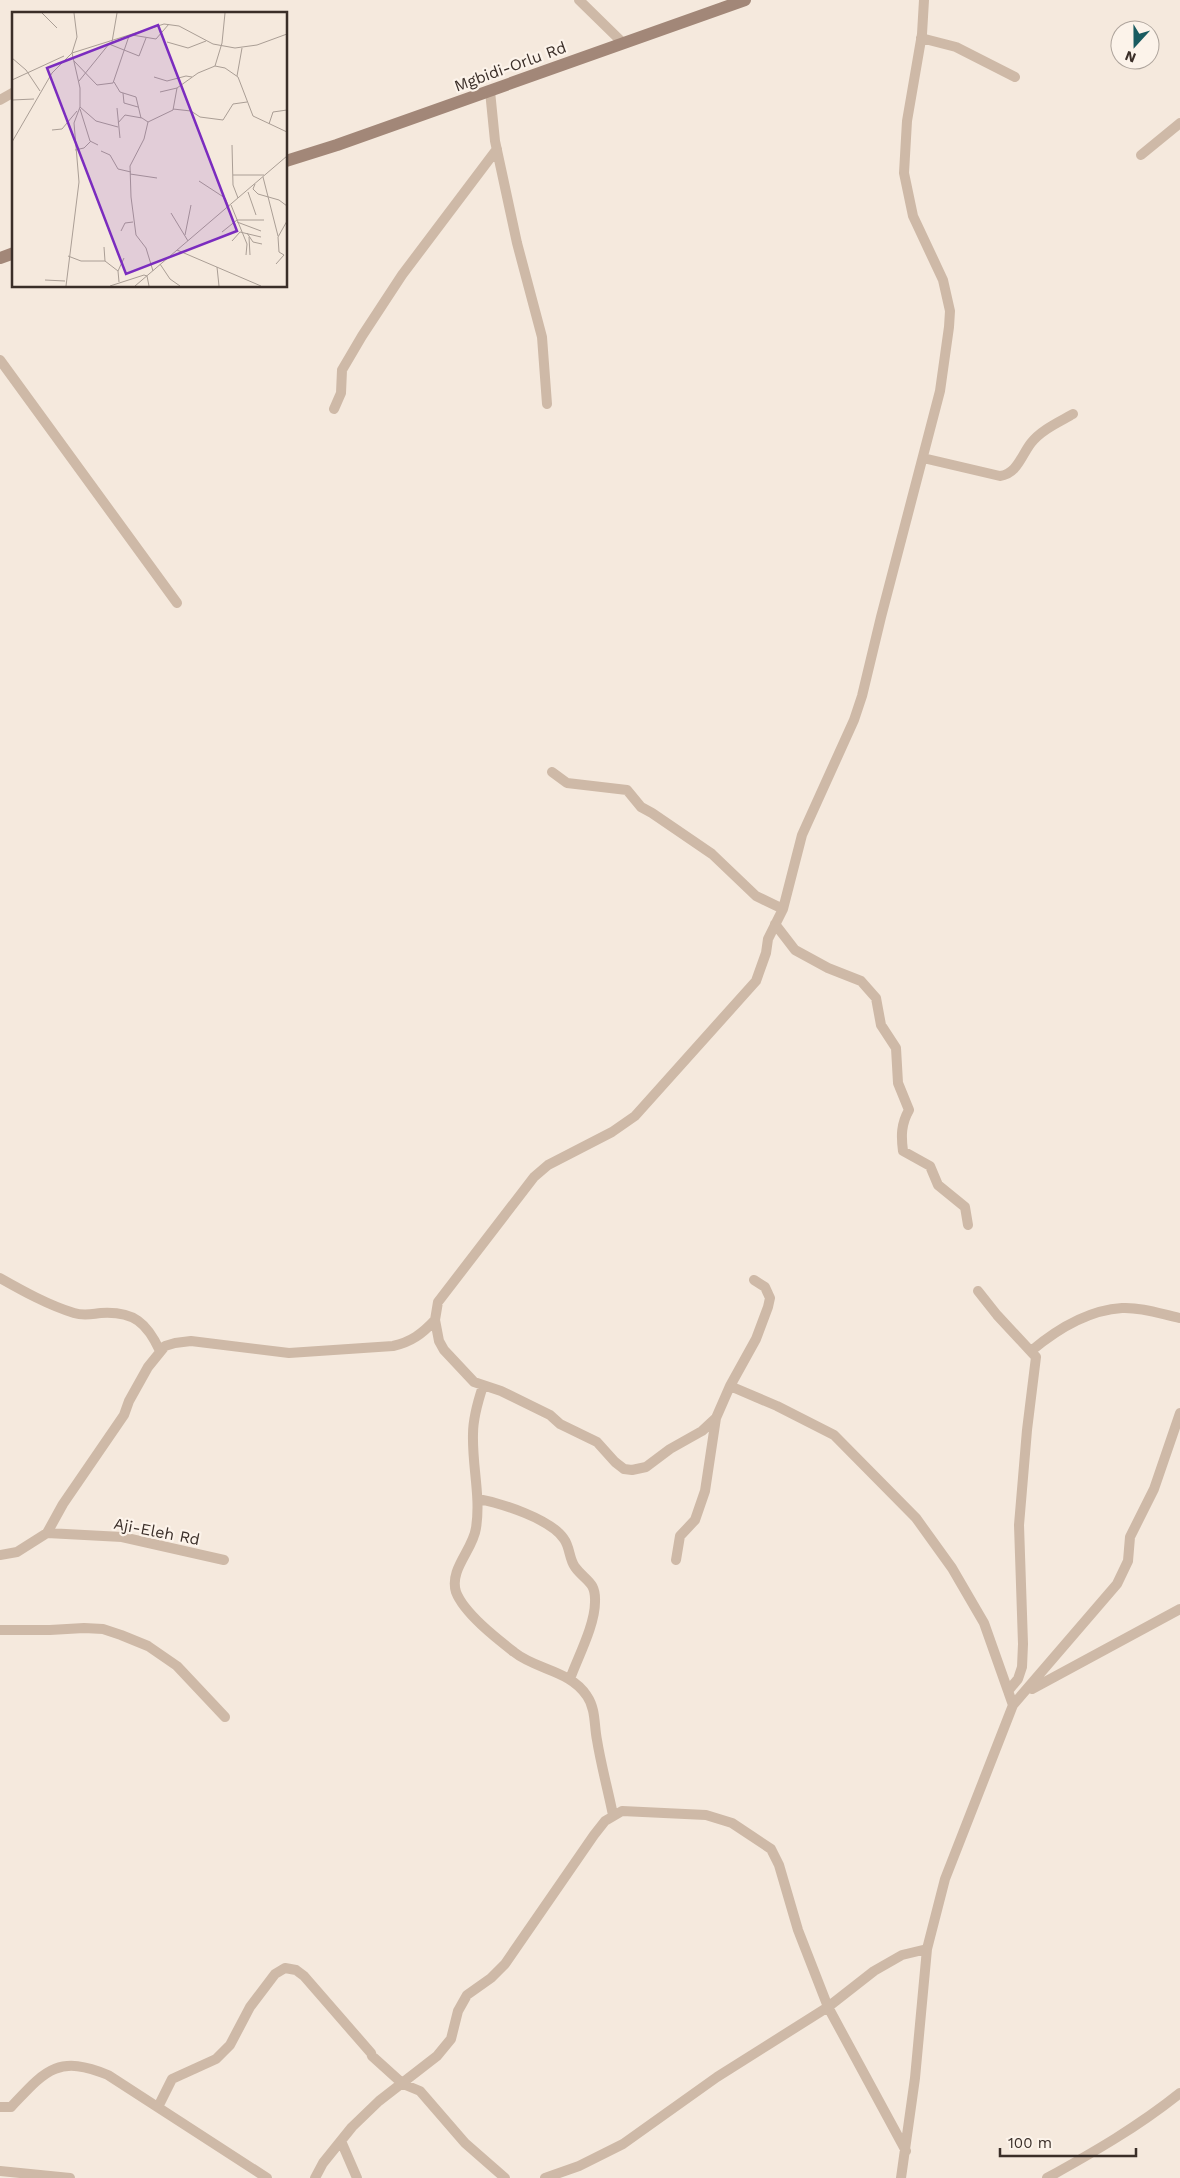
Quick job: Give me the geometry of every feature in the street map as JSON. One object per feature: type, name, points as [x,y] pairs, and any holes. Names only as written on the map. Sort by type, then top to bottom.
[{"type":"main road","name":"Mgbidi-Orlu Rd","points":[[288,160],[337,146],[745,0]]},
{"type":"main road","points":[[0,258],[12,254]]},
{"type":"street","points":[[579,0],[623,43]]},
{"type":"street","points":[[716,1418],[702,1431],[670,1448],[646,1467],[632,1470],[624,1469],[597,1442],[560,1424],[542,1411],[501,1391],[483,1386],[469,1378],[444,1350],[439,1341],[435,1320],[438,1302],[534,1177],[548,1165],[612,1132],[635,1116],[756,981],[766,953],[768,939],[783,909],[802,835],[854,720],[862,696],[940,391],[949,327],[950,311],[943,280],[913,216],[904,173],[907,121],[921,38],[924,0]]},
{"type":"street","points":[[921,38],[956,47],[1015,77]]},
{"type":"street","points":[[490,90],[497,148],[517,243],[542,337],[547,404]]},
{"type":"street","points":[[0,100],[12,93]]},
{"type":"street","points":[[1142,155],[1180,123]]},
{"type":"street","points":[[334,409],[341,393],[342,370],[362,336],[402,275],[497,148]]},
{"type":"street","points":[[0,360],[176,603]]},
{"type":"street","points":[[923,458],[1000,476],[1008,475],[1032,442],[1048,428],[1073,414]]},
{"type":"street","points":[[552,772],[567,782],[627,790],[640,807],[652,813],[712,854],[756,896],[783,909]]},
{"type":"street","points":[[775,924],[795,950],[828,968],[861,981],[876,998],[881,1024],[896,1048],[898,1083],[909,1110],[903,1120],[901,1133],[902,1151],[930,1166],[938,1185],[964,1208],[968,1225]]},
{"type":"street","points":[[0,1278],[24,1291],[76,1313],[89,1315],[101,1313],[122,1314],[134,1318],[151,1332],[160,1351]]},
{"type":"street","points":[[676,1560],[680,1536],[695,1520],[705,1490],[716,1418],[730,1386],[756,1340],[768,1307],[770,1298],[765,1287],[754,1280]]},
{"type":"street","points":[[978,1291],[997,1315],[1036,1357],[1027,1430],[1019,1525],[1023,1644],[1018,1679],[1008,1691]]},
{"type":"street","points":[[1031,1350],[1046,1338],[1078,1321],[1104,1311],[1123,1308],[1148,1310],[1180,1318]]},
{"type":"street","points":[[0,1555],[16,1552],[47,1533],[62,1504],[124,1415],[148,1367],[165,1346],[191,1342],[289,1353],[393,1346],[407,1343],[422,1333],[435,1320]]},
{"type":"street","points":[[483,1386],[477,1404],[473,1433],[478,1499],[476,1529],[473,1542],[460,1564],[455,1581],[456,1592],[464,1605],[492,1635],[519,1656],[570,1679],[588,1696],[594,1714],[596,1739],[613,1814]]},
{"type":"street","points":[[730,1386],[777,1406],[834,1435],[916,1518],[952,1568],[984,1623],[1014,1705]]},
{"type":"street","points":[[901,2178],[915,2078],[927,1949],[945,1879],[1014,1705],[1117,1584],[1124,1573],[1128,1561],[1130,1537],[1154,1489],[1180,1413]]},
{"type":"street","points":[[478,1499],[492,1502],[543,1522],[558,1532],[564,1539],[571,1561],[577,1570],[592,1583],[595,1603],[590,1625],[570,1679]]},
{"type":"street","name":"Aji-Eleh Rd","points":[[47,1533],[122,1537],[224,1560]]},
{"type":"street","points":[[1024,1694],[1180,1609]]},
{"type":"street","points":[[0,1630],[84,1628],[103,1629],[121,1635],[148,1646],[177,1666],[225,1716]]},
{"type":"street","points":[[315,2178],[324,2163],[352,2127],[380,2101],[437,2056],[451,2039],[458,2011],[467,1995],[491,1978],[505,1964],[594,1835],[613,1814],[634,1810],[706,1815],[732,1823],[771,1849],[780,1865],[798,1930],[828,2007],[906,2151]]},
{"type":"street","points":[[545,2178],[579,2166],[623,2144],[756,2051],[828,2007],[874,1971],[902,1955],[927,1949]]},
{"type":"street","points":[[158,2107],[172,2079],[216,2060],[230,2046],[250,2007],[275,1974],[285,1968],[296,1970],[304,1976],[372,2056],[403,2084],[420,2091],[465,2143],[506,2178]]},
{"type":"street","points":[[0,2108],[11,2106],[37,2079],[57,2067],[72,2064],[88,2067],[108,2075],[267,2178]]},
{"type":"street","points":[[1047,2178],[1108,2143],[1153,2114],[1180,2092]]},
{"type":"street","points":[[341,2141],[356,2178]]},
{"type":"street","points":[[0,2171],[70,2178]]}]
